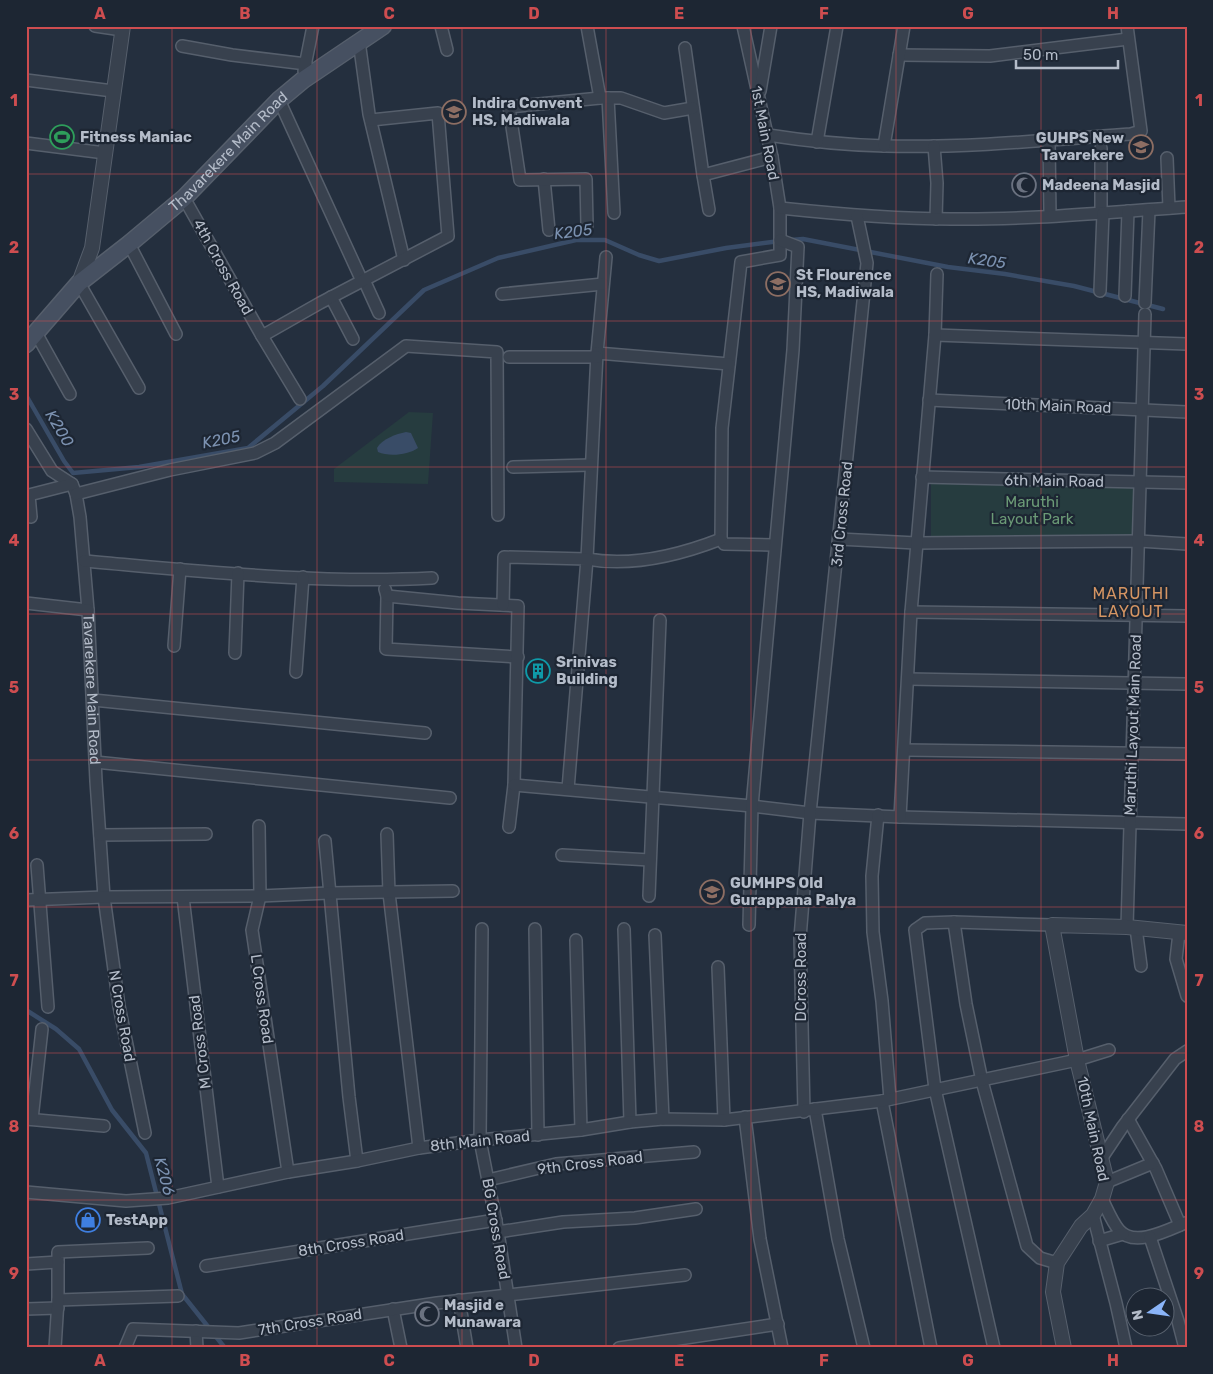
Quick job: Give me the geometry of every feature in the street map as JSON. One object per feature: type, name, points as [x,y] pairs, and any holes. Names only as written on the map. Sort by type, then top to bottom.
[{"type":"main road","name":"Thavarekere Main Road","points":[[79,283],[184,198],[304,72],[383,26]]},
{"type":"main road","points":[[31,338],[79,283]]},
{"type":"street","points":[[95,26],[122,28],[92,248],[79,283],[139,388]]},
{"type":"street","points":[[182,46],[232,55],[304,72],[313,26]]},
{"type":"street","points":[[441,26],[447,50]]},
{"type":"street","points":[[587,26],[604,98],[614,213]]},
{"type":"street","name":"1st Main Road","points":[[743,26],[772,157],[780,208],[780,240]]},
{"type":"street","points":[[758,97],[771,26]]},
{"type":"street","points":[[817,142],[837,26]]},
{"type":"street","points":[[884,146],[904,26]]},
{"type":"street","points":[[768,135],[817,142],[884,146],[934,146],[1131,134],[1142,131],[1126,26]]},
{"type":"street","points":[[899,55],[990,56],[1128,39]]},
{"type":"street","points":[[359,41],[371,120],[404,260]]},
{"type":"street","points":[[685,48],[709,210]]},
{"type":"street","points":[[26,80],[113,91]]},
{"type":"street","points":[[588,225],[586,179],[520,180],[509,107],[622,98],[664,113],[694,108]]},
{"type":"street","points":[[279,100],[379,313]]},
{"type":"street","points":[[262,336],[331,297],[448,236],[438,113],[371,120]]},
{"type":"street","points":[[1048,139],[1050,216]]},
{"type":"street","points":[[26,143],[105,153]]},
{"type":"street","points":[[934,146],[936,219]]},
{"type":"street","points":[[1100,291],[1101,148]]},
{"type":"street","points":[[703,175],[772,157]]},
{"type":"street","points":[[1167,158],[1169,208]]},
{"type":"street","points":[[544,179],[549,230]]},
{"type":"street","name":"4th Cross Road","points":[[184,198],[300,399]]},
{"type":"street","points":[[780,208],[857,216],[936,219],[1050,216],[1187,207]]},
{"type":"street","name":"Maruthi Layout Main Road","points":[[1141,966],[1132,928],[1130,823],[1149,210]]},
{"type":"street","points":[[1124,296],[1128,211]]},
{"type":"street","name":"3rd Cross Road","points":[[810,812],[867,263],[857,216]]},
{"type":"street","points":[[749,925],[752,806],[793,350],[798,247],[780,240],[780,255],[741,262],[722,428],[721,539],[724,544],[774,546]]},
{"type":"street","points":[[129,244],[176,334]]},
{"type":"street","points":[[568,790],[587,559],[597,355],[606,257]]},
{"type":"street","points":[[900,817],[911,612],[935,335],[937,274]]},
{"type":"street","points":[[502,294],[603,284]]},
{"type":"street","points":[[331,297],[353,339]]},
{"type":"street","points":[[935,335],[1187,344]]},
{"type":"street","points":[[31,338],[70,394]]},
{"type":"street","points":[[30,516],[30,495],[256,453],[275,443],[406,346],[497,352],[498,515]]},
{"type":"street","points":[[509,357],[597,355],[729,364]]},
{"type":"street","name":"10th Main Road","points":[[929,400],[1187,412]]},
{"type":"street","points":[[26,429],[52,472],[73,487]]},
{"type":"street","points":[[513,466],[591,465]]},
{"type":"street","name":"6th Main Road","points":[[922,477],[1187,483]]},
{"type":"street","name":"Tavarekere Main Road","points":[[73,487],[84,560],[88,610],[104,897]]},
{"type":"street","points":[[503,605],[504,557],[587,559],[605,562],[644,559],[693,550],[721,539]]},
{"type":"street","points":[[839,539],[916,543],[1139,541],[1187,544]]},
{"type":"street","points":[[84,560],[180,569],[341,580],[432,578]]},
{"type":"street","points":[[174,646],[180,569]]},
{"type":"street","points":[[235,653],[238,573]]},
{"type":"street","points":[[296,672],[303,577]]},
{"type":"street","points":[[383,580],[387,596],[386,650],[518,657]]},
{"type":"street","points":[[387,596],[518,606],[514,785],[509,827]]},
{"type":"street","points":[[26,603],[88,610]]},
{"type":"street","points":[[911,612],[1187,616]]},
{"type":"street","points":[[649,896],[660,620]]},
{"type":"street","points":[[908,678],[1187,684]]},
{"type":"street","points":[[93,700],[425,733]]},
{"type":"street","points":[[904,750],[1187,754]]},
{"type":"street","points":[[95,762],[450,798]]},
{"type":"street","points":[[514,785],[810,812],[900,817],[1187,824]]},
{"type":"street","name":"DCross Road","points":[[810,812],[800,938],[810,1110],[864,1348]]},
{"type":"street","points":[[878,815],[872,876],[873,932],[882,1001],[886,1100],[931,1348]]},
{"type":"street","name":"L Cross Road","points":[[259,826],[260,896],[252,930],[288,1172]]},
{"type":"street","points":[[100,835],[206,834]]},
{"type":"street","points":[[387,834],[390,893],[419,1148]]},
{"type":"street","points":[[325,841],[349,1097],[357,1161]]},
{"type":"street","points":[[562,855],[650,860]]},
{"type":"street","points":[[37,865],[48,1007]]},
{"type":"street","points":[[26,900],[104,897],[260,896],[329,892],[453,891]]},
{"type":"street","name":"N Cross Road","points":[[104,897],[119,1006],[145,1134]]},
{"type":"street","name":"M Cross Road","points":[[183,897],[218,1187]]},
{"type":"street","points":[[954,922],[966,1004],[982,1081],[1027,1246],[1040,1258],[1057,1263]]},
{"type":"street","points":[[994,1348],[935,1090],[915,930],[925,923],[954,922],[1132,928],[1183,933],[1176,959],[1187,996]]},
{"type":"street","name":"10th Main Road","points":[[1052,925],[1078,1060],[1108,1182],[1102,1199],[1093,1215],[1081,1226],[1057,1263],[1053,1292],[1064,1348]]},
{"type":"street","name":"BG Cross Road","points":[[482,929],[480,1140],[497,1226],[516,1348]]},
{"type":"street","points":[[535,929],[538,1135]]},
{"type":"street","points":[[624,929],[630,1122]]},
{"type":"street","points":[[655,935],[663,1119]]},
{"type":"street","points":[[576,940],[581,1130]]},
{"type":"street","points":[[718,967],[724,1120]]},
{"type":"street","points":[[42,1029],[29,1119],[104,1126]]},
{"type":"street","name":"8th Main Road","points":[[26,1192],[126,1201],[168,1198],[288,1172],[357,1161],[419,1148],[581,1130],[630,1122],[663,1119],[724,1120],[886,1100],[1078,1060],[1109,1050]]},
{"type":"street","points":[[1102,1159],[1128,1119],[1174,1059],[1187,1051]]},
{"type":"street","points":[[745,1117],[760,1239],[782,1348]]},
{"type":"street","points":[[1102,1199],[1118,1230],[1123,1234],[1136,1238],[1150,1237],[1183,1224],[1153,1163],[1128,1119]]},
{"type":"street","name":"9th Cross Road","points":[[488,1180],[556,1164],[694,1152]]},
{"type":"street","points":[[1108,1182],[1153,1163]]},
{"type":"street","name":"8th Cross Road","points":[[206,1266],[497,1226],[635,1218],[696,1209]]},
{"type":"street","points":[[1093,1215],[1126,1348]]},
{"type":"street","points":[[1100,1241],[1123,1234]]},
{"type":"street","points":[[1150,1237],[1178,1320],[1185,1348]]},
{"type":"street","points":[[55,1348],[58,1304],[58,1252],[148,1248]]},
{"type":"street","points":[[26,1264],[58,1262]]},
{"type":"street","name":"7th Cross Road","points":[[125,1348],[133,1329],[239,1333],[459,1300],[685,1275]]},
{"type":"street","points":[[26,1309],[58,1304],[178,1296]]},
{"type":"street","points":[[459,1300],[467,1348]]},
{"type":"street","points":[[393,1309],[401,1348]]},
{"type":"street","points":[[619,1348],[778,1324]]},
{"type":"street","points":[[196,1331],[197,1348]]},
{"type":"green space","points":[[409,412],[433,413],[428,484],[334,482],[334,469]]},
{"type":"green space","name":"Maruthi Layout Park","points":[[931,483],[1134,486],[1133,539],[931,536]]},
{"type":"water","points":[[406,432],[411,433],[418,448],[398,454],[382,454],[378,452],[377,448],[382,442]]},
{"type":"waterway","name":"K205","points":[[791,240],[803,239],[948,267],[1005,274],[1074,286],[1163,309]]},
{"type":"waterway","name":"K205","points":[[26,395],[64,461],[73,473],[139,467],[248,448],[323,386],[424,290],[498,258],[576,240],[605,240],[639,255],[659,261],[726,248],[780,241]]},
{"type":"waterway","name":"K206","points":[[26,1010],[56,1029],[79,1049],[112,1110],[146,1153],[182,1294],[225,1348]]},
{"type":"place","name":"Indira Convent HS, Madiwala","points":[[454,112]]},
{"type":"place","name":"Fitness Maniac","points":[[62,137]]},
{"type":"place","name":"GUHPS New Tavarekere","points":[[1141,147]]},
{"type":"place","name":"Madeena Masjid","points":[[1024,185]]},
{"type":"place","name":"St Flourence HS, Madiwala","points":[[778,284]]},
{"type":"place","name":"Srinivas Building","points":[[538,671]]},
{"type":"place","name":"GUMHPS Old Gurappana Palya","points":[[712,892]]},
{"type":"place","name":"TestApp","points":[[88,1220]]},
{"type":"place","name":"Masjid e Munawara","points":[[427,1314]]},
{"type":"district","name":"MARUTHI LAYOUT","points":[[1131,602]]},
{"type":"water label","name":"K200","points":[[60,428]]}]
